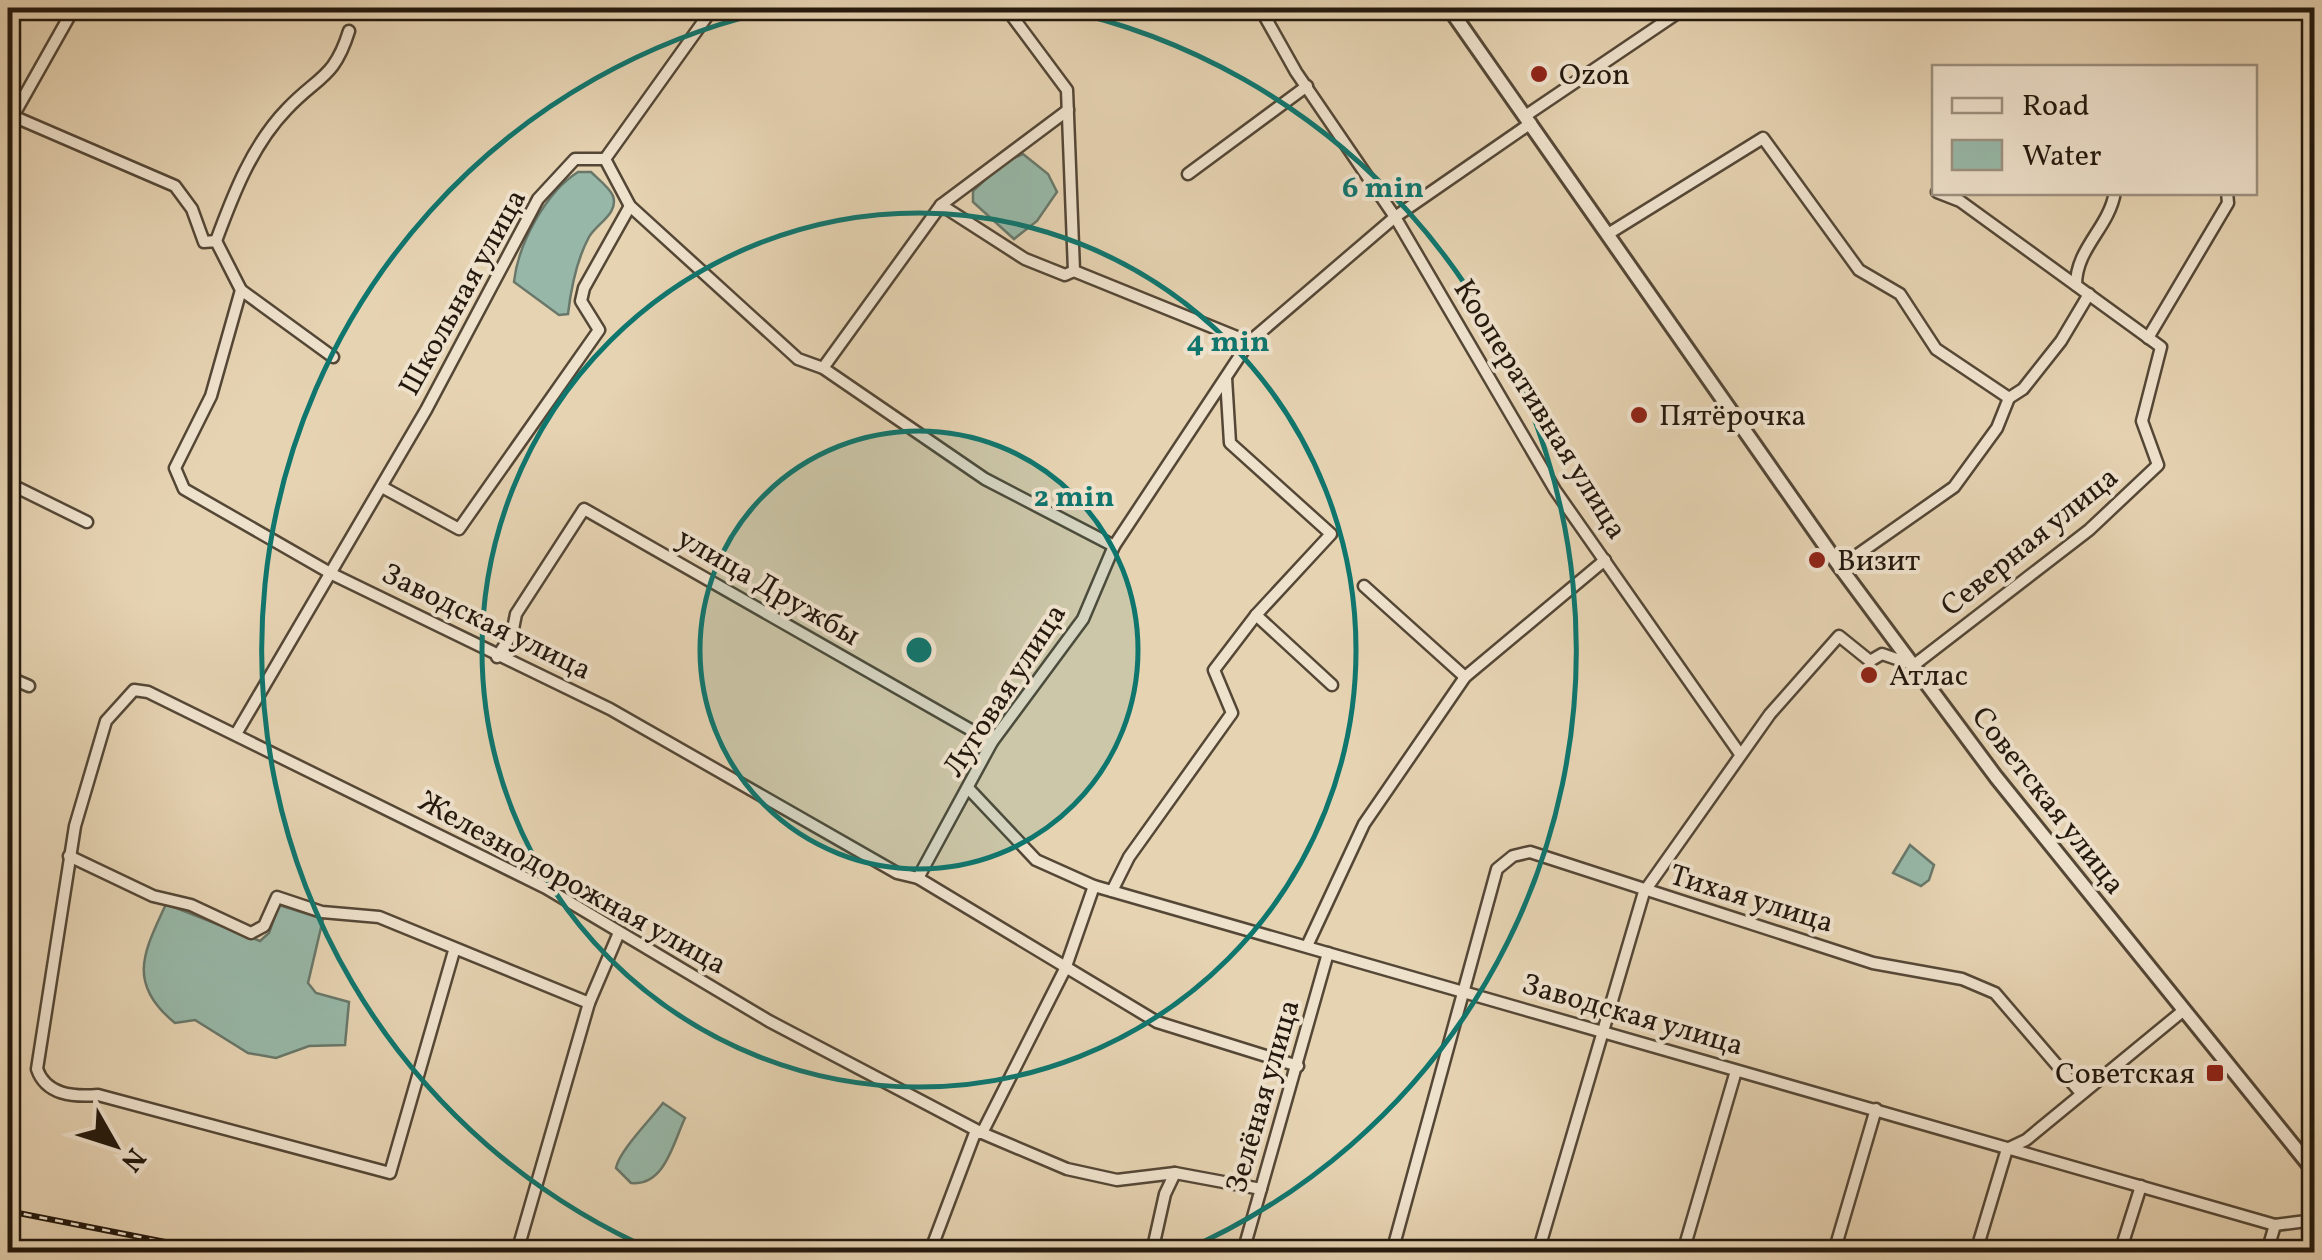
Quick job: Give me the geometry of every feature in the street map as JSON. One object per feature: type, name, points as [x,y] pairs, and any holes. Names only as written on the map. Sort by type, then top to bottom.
[{"type":"street","points":[[74,8],[9,118],[175,186],[192,209],[204,242],[216,241]]},
{"type":"street","points":[[713,8],[605,159],[630,206],[798,359],[823,368],[985,480],[1114,546]]},
{"type":"street","points":[[1006,8],[1068,90],[1074,271]]},
{"type":"street","name":"Кооперативная улица","points":[[1260,8],[1395,217],[1517,429],[1740,754]]},
{"type":"street","name":"Советская улица","points":[[1449,8],[1840,567],[1996,777],[2314,1170]]},
{"type":"street","name":"Луговая улица","points":[[918,878],[992,742],[1084,619],[1114,546],[1250,342],[1395,217],[1685,8]]},
{"type":"street","points":[[216,241],[248,166],[286,110],[340,61],[349,31]]},
{"type":"street","points":[[1188,174],[1307,86]]},
{"type":"street","points":[[823,368],[941,205],[1068,110]]},
{"type":"street","points":[[1608,234],[1763,138],[1859,270],[1900,294],[1936,348],[2009,398]]},
{"type":"street","name":"Школьная улица","points":[[236,734],[382,487],[538,199],[574,159],[605,159]]},
{"type":"street","points":[[1944,195],[1960,202],[2148,338],[2228,203],[2228,195]]},
{"type":"street","points":[[2076,285],[2076,264],[2112,210],[2114,195]]},
{"type":"street","points":[[941,205],[1025,258],[1065,275],[1074,271],[1250,342]]},
{"type":"street","points":[[382,487],[460,529],[598,330],[581,302],[584,288],[630,206]]},
{"type":"street","points":[[216,241],[242,290],[333,357]]},
{"type":"street","name":"Заводская улица","points":[[242,290],[211,396],[175,468],[184,488],[332,574],[610,709],[897,873],[918,878],[1157,1022],[1298,1066]]},
{"type":"street","points":[[1840,567],[1954,487],[1997,428],[2009,398],[2023,389],[2061,341],[2089,294]]},
{"type":"street","name":"Северная улица","points":[[1914,665],[2089,530],[2158,466],[2142,421],[2161,347],[2148,338]]},
{"type":"street","points":[[1112,891],[1129,857],[1232,713],[1214,670],[1256,615],[1330,534],[1230,443],[1226,377]]},
{"type":"street","points":[[8,484],[87,522]]},
{"type":"street","name":"улица Дружбы","points":[[497,657],[512,634],[516,614],[584,509],[992,742]]},
{"type":"street","points":[[1307,946],[1364,824],[1465,677],[1605,560]]},
{"type":"street","points":[[1364,586],[1465,677]]},
{"type":"street","points":[[1256,615],[1332,686]]},
{"type":"street","points":[[1538,1252],[1644,892],[1740,754],[1839,636],[1870,661],[1882,654],[1914,665]]},
{"type":"street","points":[[8,677],[29,686]]},
{"type":"street","name":"Железнодорожная улица","points":[[69,856],[106,721],[134,690],[148,692],[546,888],[618,935],[982,1133],[1067,1169],[1116,1180],[1176,1173],[1261,1189]]},
{"type":"street","name":"Заводская улица","points":[[968,788],[1036,860],[1094,886],[2275,1225],[2314,1220]]},
{"type":"street","name":"Тихая улица","points":[[1392,1252],[1497,869],[1513,856],[1530,852],[1644,892],[1776,928],[1873,962],[1962,979],[1995,993],[2080,1092]]},
{"type":"street","points":[[454,952],[390,1173],[98,1096],[76,1097],[41,1082],[36,1069],[69,856],[153,896],[191,905],[251,932],[264,926],[277,898],[322,912],[379,918],[454,952],[589,1003]]},
{"type":"street","points":[[930,1252],[975,1133],[982,1133],[1065,969],[1094,886]]},
{"type":"street","points":[[517,1252],[589,1003],[618,935]]},
{"type":"street","name":"Зелёная улица","points":[[1243,1252],[1328,954]]},
{"type":"street","points":[[1976,1252],[2007,1149],[2026,1140],[2184,1010]]},
{"type":"street","points":[[1683,1252],[1736,1071]]},
{"type":"street","points":[[1834,1252],[1876,1109]]},
{"type":"street","points":[[1152,1252],[1166,1194],[1176,1173]]},
{"type":"street","points":[[2120,1252],[2141,1186]]},
{"type":"street","points":[[2267,1252],[2275,1225]]},
{"type":"water","points":[[1023,154],[1048,174],[1057,192],[1037,221],[1014,239],[973,202],[973,191],[1003,163]]},
{"type":"water","points":[[578,172],[591,172],[609,190],[614,202],[584,246],[568,314],[559,315],[514,282],[521,252],[536,220],[555,192]]},
{"type":"water","points":[[1910,845],[1934,865],[1929,880],[1921,886],[1893,873]]},
{"type":"water","points":[[166,904],[260,941],[269,933],[279,905],[323,919],[308,983],[316,993],[349,1002],[345,1045],[309,1046],[276,1058],[248,1053],[195,1020],[175,1023],[150,994],[145,980],[146,952]]},
{"type":"water","points":[[663,1103],[685,1118],[660,1170],[652,1178],[631,1183],[616,1168],[618,1161]]},
{"type":"railway","points":[[8,1211],[216,1252]]},
{"type":"place","name":"Ozon","points":[[1539,74]]},
{"type":"place","name":"Пятёрочка","points":[[1639,415]]},
{"type":"place","name":"Визит","points":[[1817,560]]},
{"type":"place","name":"Атлас","points":[[1869,675]]},
{"type":"place","name":"Советская","points":[[2215,1073]]}]
